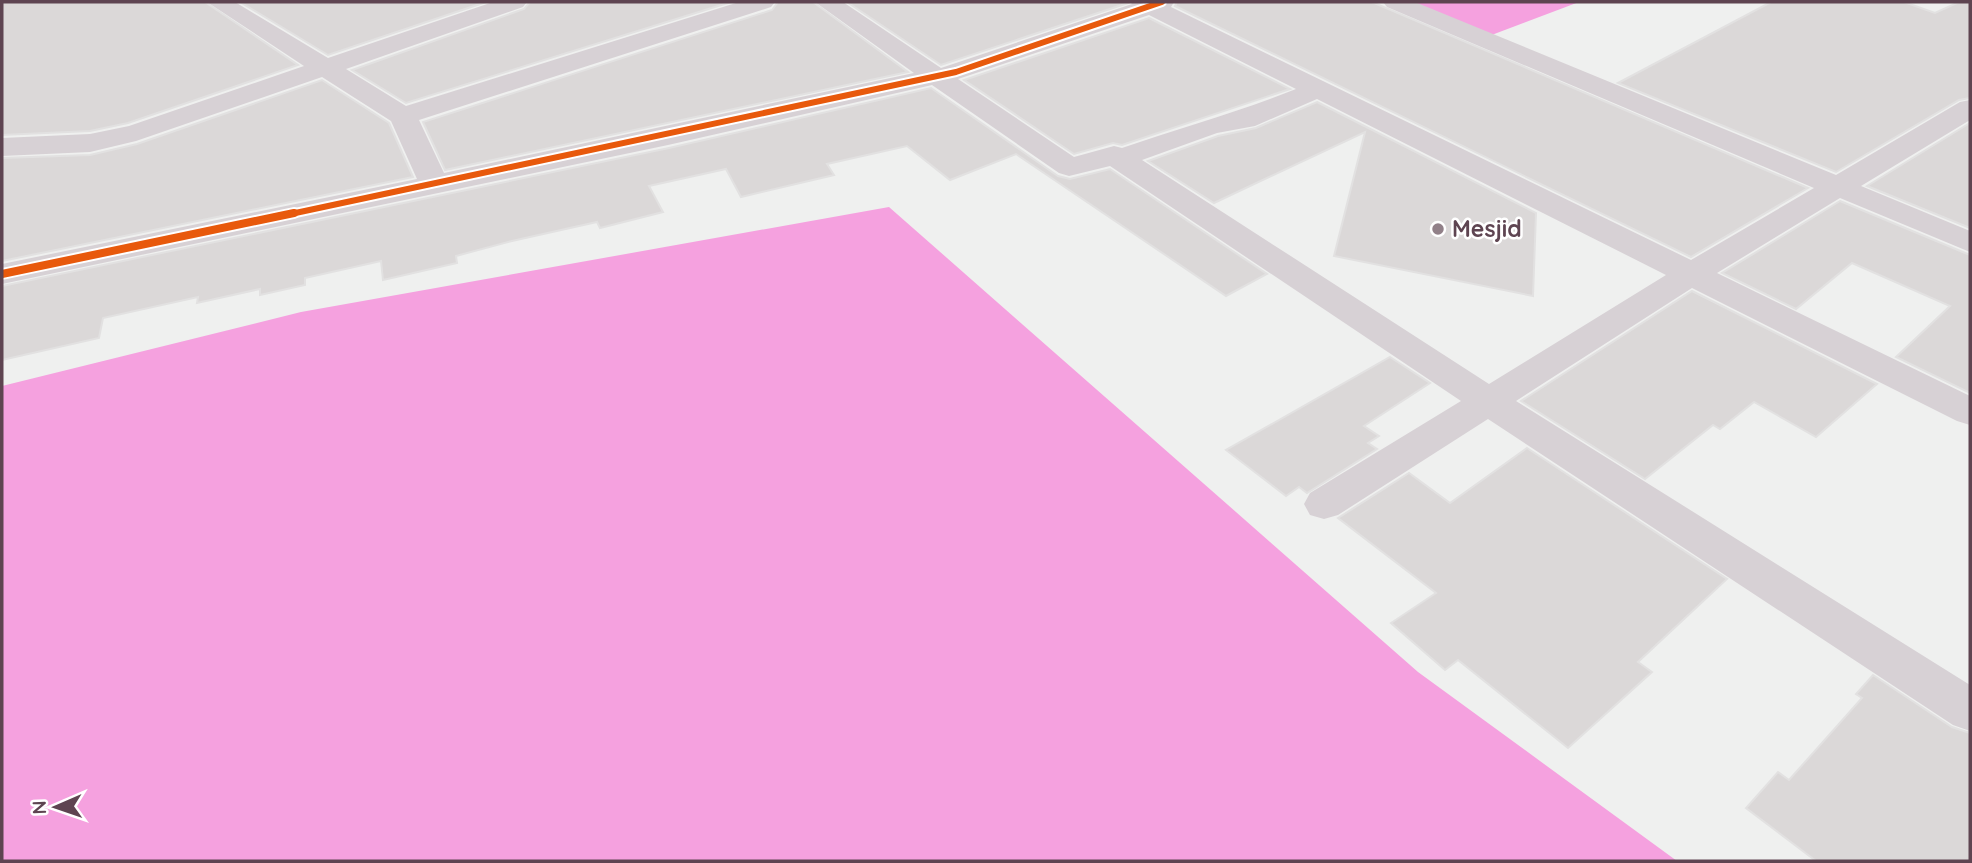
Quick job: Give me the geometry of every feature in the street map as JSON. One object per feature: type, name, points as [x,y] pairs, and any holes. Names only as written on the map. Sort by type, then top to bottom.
[{"type":"street","points":[[219,2],[403,116],[434,183]]},
{"type":"street","points":[[2,147],[90,143],[136,134],[515,2]]},
{"type":"street","points":[[403,116],[764,2]]},
{"type":"street","points":[[827,2],[1069,167],[1107,155],[1119,159],[1490,402],[1970,710]]},
{"type":"street","points":[[1395,2],[1970,242]]},
{"type":"street","points":[[2,274],[937,76],[1151,3],[1970,412]]},
{"type":"street","points":[[1119,159],[1211,127],[1245,120],[1319,89]]},
{"type":"street","points":[[1324,504],[1693,273],[1842,187],[1970,108]]},
{"type":"shaded area","points":[[1407,2],[1579,2],[1489,36]]},
{"type":"shaded area","points":[[889,207],[1418,672],[1677,861],[2,861],[2,386],[301,312]]},
{"type":"building","points":[[2,2],[205,2],[298,65],[128,123],[90,131],[2,135]]},
{"type":"building","points":[[240,2],[486,2],[328,55]]},
{"type":"building","points":[[530,2],[731,2],[406,103],[352,70],[524,9]]},
{"type":"building","points":[[778,2],[813,2],[908,72],[445,170],[423,122],[772,10]]},
{"type":"building","points":[[847,2],[1127,2],[1128,3],[941,65]]},
{"type":"building","points":[[1177,2],[1372,2],[1808,188],[1691,257],[1175,6]]},
{"type":"building","points":[[1771,2],[1904,2],[1935,13],[1959,2],[1970,2],[1970,98],[1959,100],[1836,172],[1618,83]]},
{"type":"building","points":[[1149,18],[1290,89],[1122,145],[1113,143],[1074,154],[964,80]]},
{"type":"building","points":[[322,80],[389,123],[413,177],[2,261],[2,158],[90,155],[137,144]]},
{"type":"building","points":[[931,88],[1058,176],[1070,179],[1110,169],[1267,274],[1226,296],[1016,154],[950,180],[907,146],[827,164],[834,175],[741,197],[726,169],[649,186],[663,212],[600,228],[597,222],[512,241],[456,256],[457,263],[383,280],[381,261],[305,278],[305,285],[260,295],[260,289],[197,303],[198,297],[103,318],[99,338],[2,360],[2,286],[669,148]]},
{"type":"building","points":[[1317,102],[1536,213],[1533,296],[1334,256],[1365,132],[1214,203],[1148,161],[1218,136],[1256,128]]},
{"type":"building","points":[[1970,123],[1970,228],[1867,186]]},
{"type":"building","points":[[1840,201],[1970,255],[1970,393],[1896,357],[1950,306],[1852,263],[1796,309],[1722,273]]},
{"type":"building","points":[[1692,291],[1877,384],[1816,437],[1754,402],[1720,429],[1713,425],[1645,479],[1521,401]]},
{"type":"building","points":[[1390,357],[1430,383],[1364,426],[1379,436],[1368,443],[1377,449],[1307,493],[1299,487],[1286,496],[1226,450]]},
{"type":"building","points":[[1527,448],[1727,579],[1638,662],[1652,672],[1568,748],[1458,660],[1445,670],[1391,623],[1436,593],[1338,518],[1409,473],[1450,503]]},
{"type":"building","points":[[1873,675],[1952,727],[1970,733],[1970,861],[1816,861],[1746,808],[1778,772],[1789,780],[1862,698],[1856,694]]},
{"type":"cycle path","points":[[2,274],[668,136],[956,72],[1162,2]]},
{"type":"place","name":"Mesjid","points":[[1438,229]]}]
